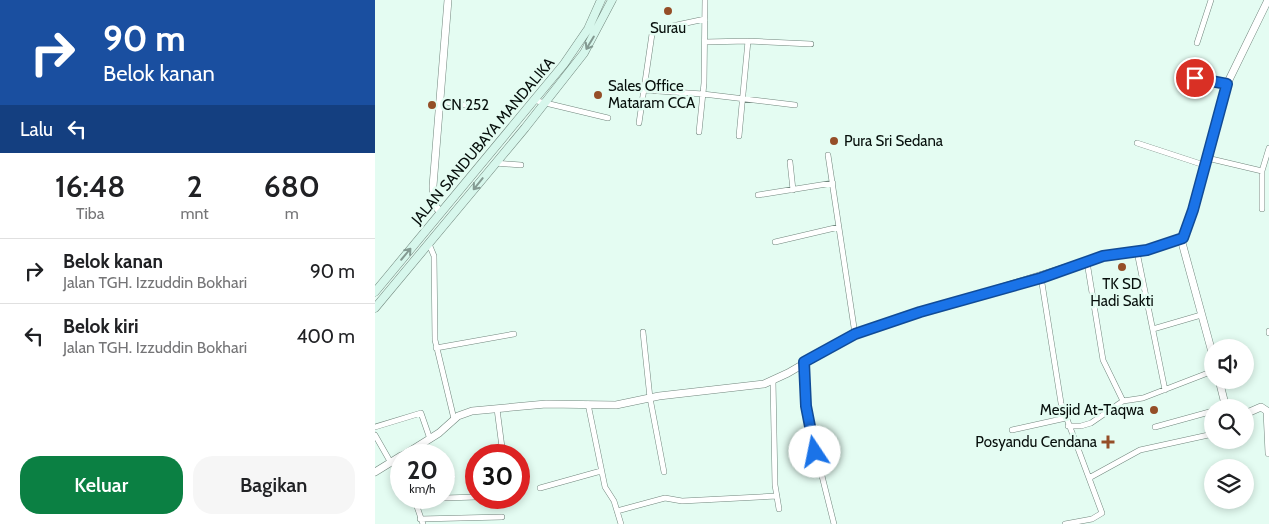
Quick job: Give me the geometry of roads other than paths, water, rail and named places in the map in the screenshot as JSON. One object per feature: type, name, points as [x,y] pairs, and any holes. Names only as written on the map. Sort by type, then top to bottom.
[{"type":"main road","name":"JALAN SANDUBAYA MANDALIKA","points":[[375,292],[576,48],[588,29],[601,0]]},
{"type":"main road","points":[[375,308],[525,128],[584,53],[612,0]]},
{"type":"main road","points":[[432,222],[441,230]]},
{"type":"street","points":[[441,212],[434,204],[433,192],[448,0]]},
{"type":"street","points":[[699,132],[703,94],[705,0]]},
{"type":"street","points":[[1197,43],[1211,0]]},
{"type":"street","points":[[1208,339],[1181,239],[1193,210],[1227,84],[1268,0]]},
{"type":"street","points":[[639,123],[650,38],[653,33],[658,29],[705,19]]},
{"type":"street","points":[[705,42],[748,41],[811,44]]},
{"type":"street","points":[[739,136],[748,41]]},
{"type":"street","points":[[1185,78],[1227,84]]},
{"type":"street","points":[[643,90],[703,94],[795,105]]},
{"type":"street","points":[[533,100],[608,118]]},
{"type":"street","points":[[440,101],[464,105]]},
{"type":"street","points":[[1137,143],[1205,161],[1262,171]]},
{"type":"street","points":[[1262,209],[1262,171],[1269,148]]},
{"type":"street","points":[[828,155],[855,334]]},
{"type":"street","points":[[790,162],[793,190]]},
{"type":"street","points":[[495,163],[521,165]]},
{"type":"street","points":[[758,196],[833,183]]},
{"type":"street","points":[[775,242],[839,227]]},
{"type":"street","points":[[423,444],[454,419],[472,411],[546,404],[617,405],[650,398],[747,387],[773,381],[855,334],[920,312],[1041,278],[1103,256],[1137,252],[1181,239]]},
{"type":"street","points":[[429,244],[435,256],[436,348],[454,419]]},
{"type":"street","points":[[1137,252],[1165,390]]},
{"type":"street","points":[[1087,262],[1103,360],[1123,402]]},
{"type":"street","points":[[1041,278],[1061,403],[1102,513],[1092,519],[1065,524]]},
{"type":"street","points":[[1153,329],[1201,315]]},
{"type":"street","points":[[643,332],[650,398],[664,472]]},
{"type":"street","points":[[436,348],[514,334]]},
{"type":"street","points":[[804,362],[807,416],[834,524]]},
{"type":"street","points":[[1068,426],[1081,426],[1091,423],[1123,402],[1165,390],[1204,375]]},
{"type":"street","points":[[773,381],[779,509]]},
{"type":"street","points":[[588,404],[605,487],[621,524]]},
{"type":"street","points":[[1254,410],[1261,407],[1268,411],[1269,453]]},
{"type":"street","points":[[497,409],[502,444]]},
{"type":"street","points":[[375,427],[421,413],[430,439]]},
{"type":"street","points":[[1155,427],[1204,413]]},
{"type":"street","points":[[1012,430],[1066,418]]},
{"type":"street","points":[[1089,478],[1140,450],[1204,436]]},
{"type":"street","points":[[375,437],[390,461]]},
{"type":"street","points":[[375,472],[390,464]]},
{"type":"street","points":[[540,488],[601,471]]},
{"type":"street","points":[[617,511],[665,498],[682,501],[777,496]]},
{"type":"street","points":[[417,509],[421,521],[502,517]]},
{"type":"place","name":"Surau","points":[[668,11]]},
{"type":"place","name":"Sales Office Mataram CCA","points":[[598,95]]},
{"type":"place","name":"CN 252","points":[[432,105]]},
{"type":"place","name":"Pura Sri Sedana","points":[[834,141]]},
{"type":"place","name":"TK SD Hadi Sakti","points":[[1122,267]]},
{"type":"place","name":"Mesjid At-Taqwa","points":[[1154,410]]},
{"type":"place","name":"Posyandu Cendana","points":[[1108,442]]}]
